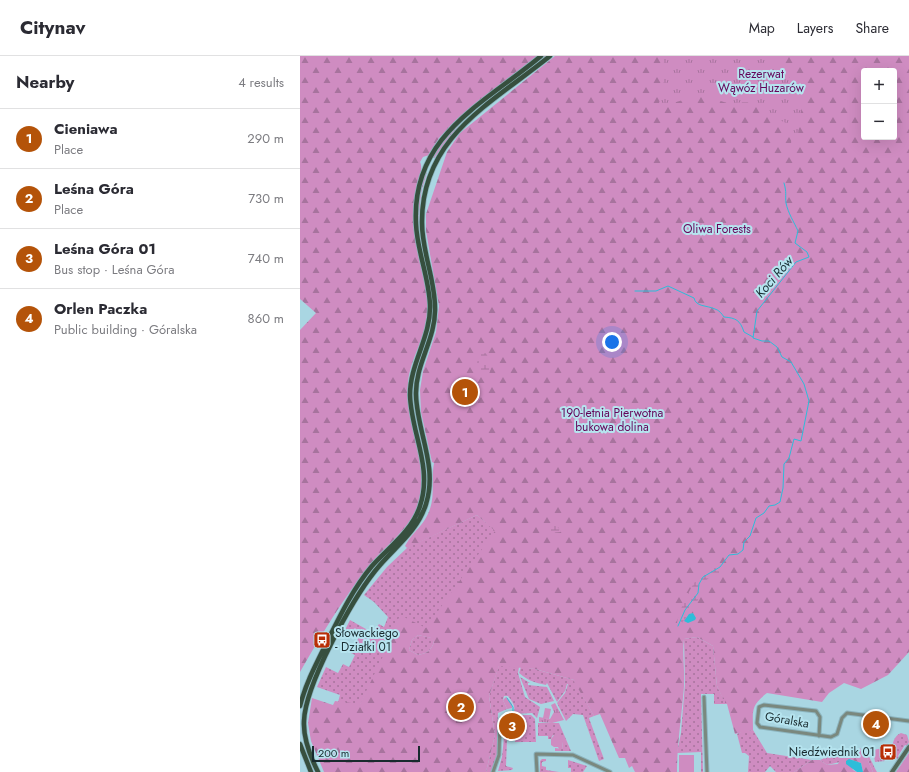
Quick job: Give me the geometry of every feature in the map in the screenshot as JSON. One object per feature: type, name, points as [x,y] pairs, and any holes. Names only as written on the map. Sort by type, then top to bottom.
[{"type":"main road","points":[[300,706],[311,675],[344,611],[371,567],[412,522],[423,496],[424,468],[413,418],[410,395],[414,367],[428,327],[430,310],[427,284],[416,226],[417,198],[422,174],[435,148],[457,122],[541,56]]},
{"type":"main road","points":[[314,772],[307,746],[304,723],[306,706],[312,686],[350,610],[375,571],[402,544],[419,521],[429,492],[430,468],[418,415],[416,392],[418,373],[431,337],[435,310],[433,285],[422,228],[424,202],[429,178],[441,152],[461,126],[550,56]]},
{"type":"main road","points":[[300,744],[314,772]]},
{"type":"street","points":[[704,697],[707,772]]},
{"type":"street","name":"Góralska","points":[[819,736],[819,715],[810,710],[762,705],[758,709],[758,725],[760,727],[819,736],[836,736],[843,716],[846,714],[909,722]]},
{"type":"street","points":[[493,772],[499,755],[500,722]]},
{"type":"street","points":[[892,772],[909,747]]},
{"type":"street","points":[[537,772],[536,754],[573,755],[610,772]]},
{"type":"green space","points":[[300,56],[537,56],[456,120],[439,138],[429,155],[423,157],[420,162],[421,172],[413,212],[413,225],[426,288],[428,313],[427,322],[409,374],[408,383],[410,414],[422,474],[418,505],[409,523],[375,558],[350,591],[300,672],[300,330],[316,313],[300,299]]},
{"type":"green space","points":[[546,56],[460,124],[434,158],[432,157],[442,141],[468,114]]},
{"type":"green space","name":"Oliwa Forests","points":[[555,56],[909,56],[909,652],[888,675],[861,689],[844,683],[829,693],[822,702],[767,693],[755,705],[753,730],[735,734],[727,704],[725,704],[725,699],[723,699],[717,686],[713,646],[697,637],[684,639],[684,686],[677,772],[635,772],[632,766],[629,768],[625,758],[619,758],[600,714],[594,716],[579,690],[575,686],[574,680],[535,669],[499,666],[489,696],[495,735],[486,772],[324,772],[311,741],[308,723],[312,698],[333,705],[335,701],[360,704],[385,652],[400,615],[426,628],[495,531],[477,515],[407,548],[405,546],[428,515],[432,498],[434,463],[432,462],[421,412],[420,390],[423,371],[436,332],[439,306],[426,231],[426,214],[447,152],[460,133]],"holes":[[[418,635],[431,638],[434,642],[432,648],[428,651],[418,655],[409,650],[412,640]]]},
{"type":"green space","name":"Rezerwat Wąwóz Huzarów","points":[[666,56],[773,56],[789,77],[805,92],[799,120],[798,138],[791,148],[791,132],[788,125],[766,114],[756,105],[746,102],[728,103],[709,95],[702,94],[657,108],[663,93],[664,58]]},
{"type":"green space","points":[[427,168],[421,194],[420,217],[421,234],[428,272],[421,241],[418,206],[420,188]]},
{"type":"green space","points":[[429,276],[433,309],[431,330],[419,365],[414,393],[415,408],[427,465],[428,480],[427,494],[423,509],[413,527],[371,572],[335,632],[341,619],[367,576],[404,534],[417,516],[425,494],[427,482],[425,457],[414,408],[413,385],[431,322],[432,311]]},
{"type":"green space","points":[[486,353],[492,365],[488,377],[480,377],[476,367],[479,354]]},
{"type":"green space","points":[[477,515],[496,531],[426,629],[400,616],[386,652],[360,705],[338,702],[340,695],[317,687],[326,667],[338,673],[343,664],[349,667],[355,655],[351,653],[359,637],[345,630],[350,620],[373,633],[379,624],[384,627],[388,617],[374,602],[364,595],[387,567],[408,547]]},
{"type":"green space","points":[[548,525],[556,526],[561,532],[550,533],[546,529]]},
{"type":"green space","points":[[715,566],[722,570],[720,576],[715,579],[710,577],[707,580],[702,588],[693,611],[681,625],[677,623],[684,602],[692,586],[701,573],[706,569]]},
{"type":"green space","points":[[418,635],[432,638],[434,642],[432,648],[418,655],[409,650],[412,640]]},
{"type":"green space","points":[[697,637],[713,646],[717,686],[725,699],[725,704],[714,704],[714,694],[701,694],[703,772],[701,772],[701,752],[677,753],[681,733],[685,683],[684,639]]},
{"type":"green space","points":[[331,640],[316,673],[308,702],[306,716],[308,749],[310,756],[302,733],[304,709],[310,685]]},
{"type":"green space","points":[[499,665],[519,667],[518,673],[525,697],[540,707],[537,718],[532,713],[514,714],[514,706],[512,702],[508,696],[504,696],[503,700],[507,709],[498,713],[497,755],[491,772],[486,772],[495,735],[489,696]]},
{"type":"green space","points":[[521,667],[535,669],[574,680],[594,716],[589,718],[604,759],[599,761],[583,715],[573,714],[566,721],[557,703],[565,693],[568,684],[557,702],[547,683],[546,685],[529,680],[519,673]]},
{"type":"green space","points":[[520,677],[530,683],[528,683],[528,685],[547,687],[554,701],[541,704],[529,699]]},
{"type":"green space","points":[[506,697],[512,704],[512,708],[507,709],[503,700]]},
{"type":"green space","points":[[555,703],[564,720],[552,723],[539,722],[539,717],[550,719],[554,712],[551,705]]},
{"type":"green space","points":[[545,708],[551,709],[549,719],[543,718]]},
{"type":"green space","points":[[513,715],[531,715],[535,719],[536,742],[515,742],[515,732],[511,732]]},
{"type":"green space","points":[[538,723],[559,723],[571,751],[555,751],[555,748],[562,749],[563,742],[553,735],[551,739],[548,739],[548,736],[538,736]]},
{"type":"green space","points":[[753,730],[767,753],[812,760],[794,772],[776,772],[770,766],[765,772],[748,772],[749,756],[742,753],[737,734],[743,731]]},
{"type":"green space","points":[[901,733],[907,735],[909,742],[907,746],[905,745],[898,756],[900,758],[897,759],[893,753],[893,741]]},
{"type":"green space","points":[[555,734],[562,737],[562,749],[551,745],[551,739]]},
{"type":"green space","points":[[504,738],[507,739],[506,766],[513,768],[512,770],[498,771],[502,757]]},
{"type":"green space","points":[[859,748],[868,755],[877,772],[873,772],[866,756],[827,765],[820,760],[839,752]]},
{"type":"green space","points":[[883,748],[885,761],[875,762],[873,750]]},
{"type":"green space","points":[[860,751],[866,756],[873,772],[863,772],[861,763],[849,759],[853,770],[857,772],[794,772],[812,760],[820,760],[827,765],[838,764],[841,757]]},
{"type":"green space","points":[[909,753],[909,772],[896,772]]},
{"type":"green space","points":[[679,755],[694,755],[694,772],[679,772]]},
{"type":"green space","points":[[542,759],[546,759],[546,761],[542,762],[542,766],[546,767],[546,770],[559,772],[540,772],[540,761]]},
{"type":"green space","points":[[568,760],[587,766],[583,772],[571,772],[571,768],[568,768]]},
{"type":"water","points":[[693,613],[696,618],[695,620],[688,623],[684,621],[689,614]]},
{"type":"water","points":[[849,759],[861,763],[863,772],[857,772],[846,764],[846,761]]},
{"type":"waterway","name":"Koci Rów","points":[[678,626],[685,610],[698,593],[699,584],[703,577],[720,567],[729,555],[738,554],[743,550],[744,542],[750,536],[756,518],[764,513],[769,506],[780,502],[783,488],[784,464],[789,458],[794,439],[801,441],[809,401],[804,384],[791,362],[782,357],[777,347],[769,341],[762,341],[753,338],[757,311],[796,262],[809,257],[807,252],[795,243],[798,231],[787,207],[784,183]]},
{"type":"waterway","points":[[635,291],[656,291],[668,286],[694,298],[699,304],[718,310],[724,317],[737,320],[744,332],[753,337]]},
{"type":"waterway","points":[[507,698],[513,707],[513,713]]},
{"type":"place","name":"Cieniawa","points":[[465,392]]},
{"type":"place","name":"Słowackiego - Działki 01","points":[[322,640]]},
{"type":"place","name":"Leśna Góra","points":[[461,707]]},
{"type":"place","name":"Orlen Paczka","points":[[876,724]]},
{"type":"place","name":"Leśna Góra 01","points":[[512,726]]},
{"type":"place","name":"Niedźwiednik 01","points":[[888,752]]},
{"type":"park label","name":"190-letnia Pierwotna bukowa dolina","points":[[612,420]]}]
